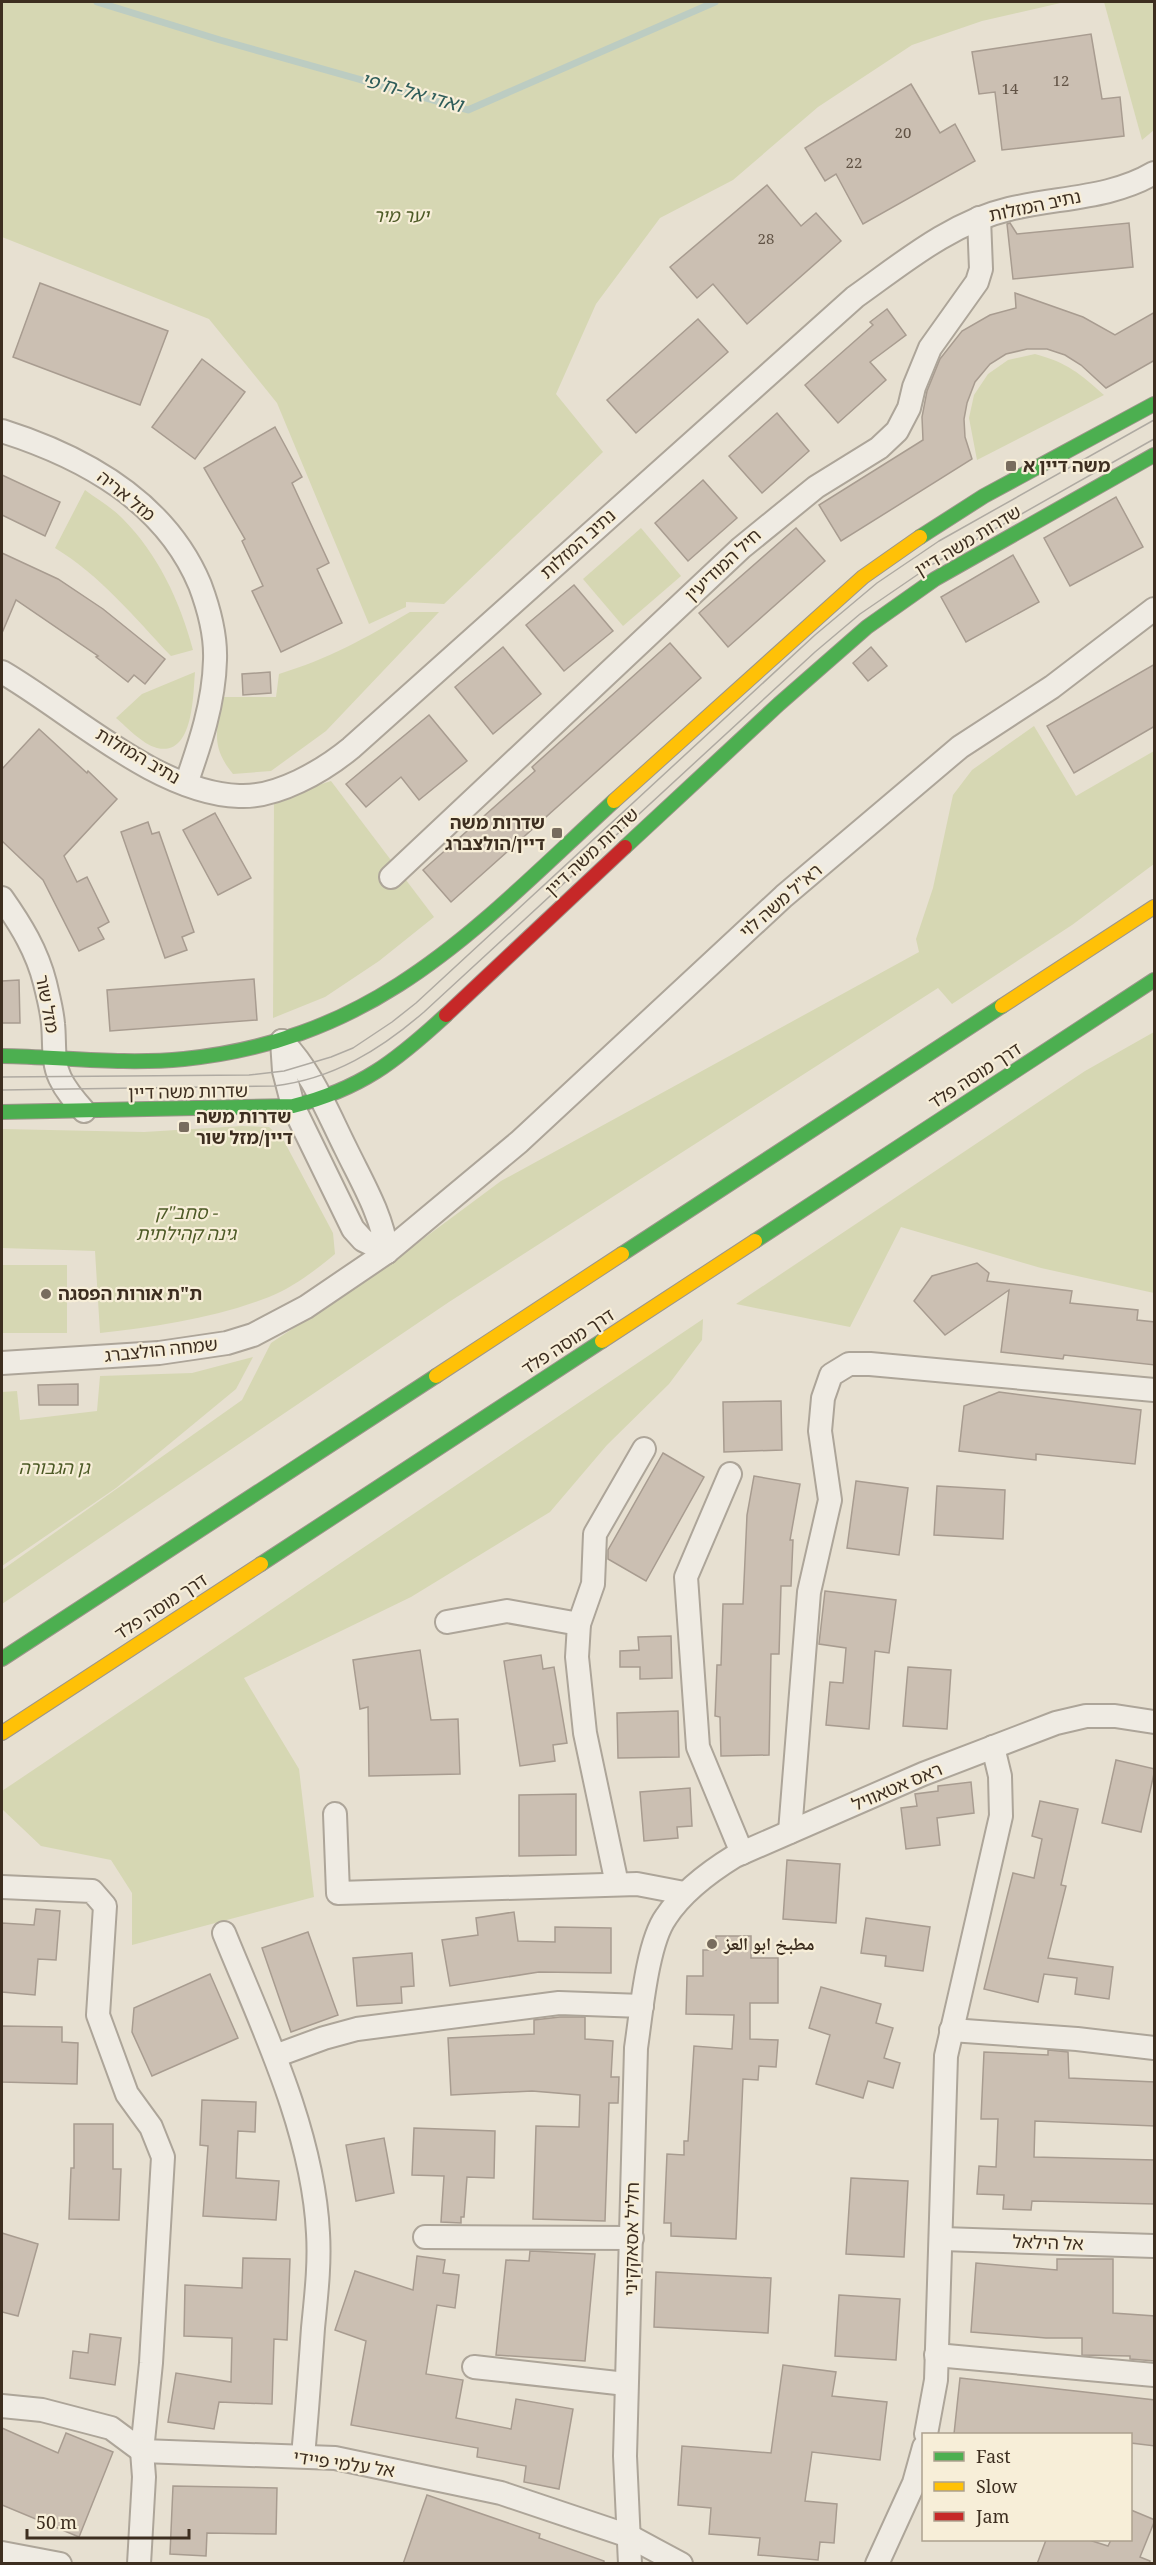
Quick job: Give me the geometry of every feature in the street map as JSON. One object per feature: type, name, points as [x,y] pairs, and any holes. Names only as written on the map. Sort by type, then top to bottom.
[{"type":"main road","name":"שדרות משה דיין","points":[[2,1056],[134,1061],[182,1059],[246,1050],[320,1029],[395,990],[429,967],[821,612],[898,551],[984,496],[1155,404]]},
{"type":"main road","name":"שדרות משה דיין","points":[[2,1112],[293,1106],[321,1099],[362,1080],[404,1054],[762,720],[867,627],[935,579],[1155,455]]},
{"type":"main road","points":[[2,1659],[1155,907]]},
{"type":"main road","name":"דרך מוסה פלד","points":[[2,1733],[1155,980]]},
{"type":"street","name":"נתיב המזלות","points":[[2,672],[37,692],[132,757],[186,784],[217,794],[241,796],[287,785],[332,764],[855,297],[943,235],[979,218],[1008,208],[1108,192],[1139,182],[1155,173]]},
{"type":"street","name":"חיל המודיעין","points":[[391,878],[741,548],[816,487],[879,448],[897,431],[909,408],[914,387],[930,348],[977,282],[981,269],[979,218]]},
{"type":"street","name":"מזל אריה","points":[[2,431],[85,464],[116,484],[144,505],[173,538],[194,573],[207,604],[214,633],[216,659],[208,713],[186,784]]},
{"type":"street","name":"רא\"ל משה לוי","points":[[428,1218],[519,1142],[784,896],[960,747],[1052,687],[1155,609]]},
{"type":"street","name":"מזל שור","points":[[2,898],[23,928],[44,980],[53,1021],[54,1057],[59,1077],[84,1111]]},
{"type":"street","points":[[282,1041],[304,1067],[321,1099],[378,1214],[387,1252]]},
{"type":"street","points":[[282,1041],[284,1071],[293,1106],[353,1229],[363,1239],[387,1252]]},
{"type":"street","name":"שמחה הולצברג","points":[[2,1363],[159,1353],[227,1343],[253,1335],[306,1307],[387,1252],[428,1218]]},
{"type":"street","points":[[790,1832],[808,1592],[830,1500],[820,1431],[823,1398],[831,1375],[849,1364],[870,1364],[1155,1390]]},
{"type":"street","points":[[617,1884],[585,1733],[577,1657],[579,1624],[593,1584],[595,1534],[644,1449]]},
{"type":"street","points":[[730,1474],[686,1577],[698,1747],[742,1853]]},
{"type":"street","points":[[447,1622],[507,1611],[579,1624]]},
{"type":"street","name":"ראס אטאוויל","points":[[664,1918],[684,1893],[714,1869],[742,1853],[923,1774],[1056,1723],[1086,1716],[1115,1716],[1155,1722]]},
{"type":"street","points":[[926,2433],[936,2380],[946,2056],[1001,1816],[1000,1776],[993,1747]]},
{"type":"street","points":[[335,1814],[338,1893],[617,1884],[637,1884],[684,1893]]},
{"type":"street","points":[[2,1887],[92,1891],[105,1906],[98,2015],[128,2094],[151,2127],[162,2157],[151,2363],[142,2451],[144,2477],[139,2564]]},
{"type":"street","name":"חליל אסאקקיני","points":[[630,2564],[625,2456],[636,2048],[653,1952],[664,1918]]},
{"type":"street","points":[[224,1934],[275,2056],[298,2124],[311,2180],[318,2232],[318,2278],[303,2456]]},
{"type":"street","points":[[275,2056],[357,2029],[559,2003],[642,2006]]},
{"type":"street","points":[[951,2030],[1077,2039],[1155,2048]]},
{"type":"street","points":[[425,2237],[632,2238]]},
{"type":"street","name":"אל הילאל","points":[[942,2239],[1155,2246]]},
{"type":"street","points":[[936,2355],[1155,2375]]},
{"type":"street","points":[[474,2367],[626,2384]]},
{"type":"street","points":[[2,2406],[42,2410],[111,2428],[142,2451]]},
{"type":"street","name":"אל עלמי פיידי","points":[[142,2451],[335,2458],[387,2468],[501,2493],[629,2536],[681,2564]]},
{"type":"street","points":[[877,2564],[914,2482],[922,2454]]},
{"type":"street","points":[[2,2553],[60,2564]]},
{"type":"green space","name":"יער מיר","points":[[2,2],[1065,2],[982,21],[912,45],[818,107],[733,180],[660,218],[596,304],[556,394],[603,452],[444,604],[406,602],[406,607],[369,624],[277,403],[209,319],[2,237]]},
{"type":"green space","points":[[1104,2],[1154,2],[1154,130],[1142,140]]},
{"type":"green space","points":[[1035,354],[1056,361],[1072,370],[1104,395],[977,460],[969,418],[974,395],[988,374],[1008,360]]},
{"type":"green space","points":[[85,490],[118,514],[135,532],[157,563],[174,596],[193,650],[171,656],[102,584],[55,548]]},
{"type":"green space","points":[[641,528],[681,576],[623,626],[583,579]]},
{"type":"green space","points":[[410,612],[439,612],[326,731],[271,771],[233,774],[218,746],[217,728],[222,697],[276,697],[279,674],[314,662],[346,647]]},
{"type":"green space","points":[[195,672],[189,722],[185,734],[178,743],[169,748],[151,746],[116,718],[142,694]]},
{"type":"green space","points":[[1034,726],[1076,796],[1154,751],[1154,864],[1072,925],[952,1004],[938,988],[449,1302],[2,1604],[2,1570],[242,1400],[271,1343],[384,1268],[501,1181],[919,952],[916,939],[933,888],[953,795],[972,770]]},
{"type":"green space","points":[[331,781],[434,917],[379,961],[325,997],[273,1018],[274,799]]},
{"type":"green space","points":[[1154,1032],[1154,1293],[1041,1268],[901,1227],[850,1327],[736,1304],[1085,1071]]},
{"type":"green space","name":"סחב\"ק - גינה קהילתית","points":[[242,1126],[269,1127],[284,1141],[333,1233],[335,1254],[286,1289],[249,1304],[207,1316],[164,1325],[100,1333],[95,1251],[2,1248],[2,1129],[144,1132]]},
{"type":"green space","points":[[2,1265],[67,1265],[67,1333],[2,1333]]},
{"type":"green space","points":[[703,1319],[702,1340],[669,1384],[607,1445],[550,1512],[411,1597],[244,1678],[299,1769],[314,1897],[132,1945],[132,1893],[111,1860],[41,1846],[2,1809],[2,1791]]},
{"type":"green space","name":"גן הגבורה","points":[[253,1357],[236,1389],[116,1488],[2,1566],[2,1392],[17,1391],[20,1420],[97,1411],[100,1376],[192,1373]]},
{"type":"building","points":[[1091,34],[1102,99],[1120,97],[1124,136],[1002,150],[995,92],[979,94],[972,52]]},
{"type":"building","points":[[911,84],[940,133],[955,124],[975,161],[863,224],[836,174],[825,181],[805,148]]},
{"type":"building","points":[[767,185],[801,226],[816,213],[841,241],[747,324],[713,284],[697,298],[670,267]]},
{"type":"building","points":[[1010,223],[1017,234],[1129,223],[1133,267],[1013,279],[1007,224]]},
{"type":"building","points":[[40,283],[168,331],[140,405],[13,357]]},
{"type":"building","points":[[1015,293],[1083,317],[1115,335],[1155,312],[1155,360],[1106,388],[1081,365],[1065,355],[1047,349],[1027,349],[1006,354],[990,364],[975,382],[967,403],[964,419],[965,437],[972,459],[841,541],[819,505],[923,440],[922,417],[927,391],[940,359],[962,331],[990,315],[1016,308]]},
{"type":"building","points":[[887,309],[906,335],[870,362],[886,380],[838,423],[805,385],[873,325],[870,322]]},
{"type":"building","points":[[698,319],[728,352],[636,433],[607,400]]},
{"type":"building","points":[[202,359],[245,392],[195,459],[152,427]]},
{"type":"building","points":[[777,413],[809,451],[762,493],[729,456]]},
{"type":"building","points":[[275,427],[302,477],[292,483],[329,563],[317,569],[342,623],[281,652],[252,591],[263,586],[242,541],[245,539],[204,468]]},
{"type":"building","points":[[2,475],[60,502],[45,536],[2,515]]},
{"type":"building","points":[[703,480],[737,518],[688,561],[655,523]]},
{"type":"building","points":[[1116,497],[1143,547],[1070,586],[1044,538]]},
{"type":"building","points":[[796,528],[825,561],[728,647],[699,613]]},
{"type":"building","points":[[2,553],[58,579],[103,609],[165,659],[145,684],[134,675],[128,682],[96,657],[98,656],[16,600],[2,633]]},
{"type":"building","points":[[1013,555],[1039,602],[966,642],[941,597]]},
{"type":"building","points":[[574,585],[613,631],[564,671],[526,625]]},
{"type":"building","points":[[670,643],[701,678],[451,902],[423,870],[535,771],[532,767]]},
{"type":"building","points":[[503,647],[541,694],[493,734],[455,687]]},
{"type":"building","points":[[871,647],[887,666],[868,681],[853,663]]},
{"type":"building","points":[[1155,664],[1155,726],[1074,773],[1047,726]]},
{"type":"building","points":[[270,672],[271,693],[243,695],[242,674]]},
{"type":"building","points":[[429,715],[467,761],[419,800],[401,777],[366,807],[346,784]]},
{"type":"building","points":[[39,729],[117,799],[64,856],[77,882],[87,877],[109,922],[98,928],[104,939],[79,951],[43,880],[2,841],[2,769]]},
{"type":"building","points":[[215,813],[251,878],[218,895],[183,830]]},
{"type":"building","points":[[148,822],[152,834],[159,832],[194,932],[182,937],[187,950],[165,958],[121,832]]},
{"type":"building","points":[[254,979],[257,1020],[110,1031],[107,990]]},
{"type":"building","points":[[19,980],[20,1023],[2,1023],[2,981]]},
{"type":"building","points":[[977,1263],[989,1273],[987,1281],[1072,1291],[1070,1303],[1138,1310],[1137,1320],[1155,1322],[1155,1365],[1064,1355],[1063,1359],[1001,1352],[1009,1290],[945,1335],[914,1301],[932,1276]]},
{"type":"building","points":[[78,1384],[78,1405],[39,1405],[38,1385]]},
{"type":"building","points":[[999,1392],[1141,1410],[1135,1464],[1036,1454],[1036,1460],[959,1451],[964,1406]]},
{"type":"building","points":[[781,1401],[782,1450],[724,1452],[723,1402]]},
{"type":"building","points":[[663,1453],[704,1477],[646,1581],[608,1559],[608,1550]]},
{"type":"building","points":[[754,1476],[800,1484],[790,1540],[793,1540],[791,1586],[781,1586],[779,1654],[771,1654],[769,1755],[721,1756],[720,1717],[715,1716],[717,1665],[721,1665],[723,1604],[743,1604],[747,1515]]},
{"type":"building","points":[[856,1481],[908,1488],[899,1555],[847,1548]]},
{"type":"building","points":[[937,1486],[1005,1490],[1003,1539],[934,1535]]},
{"type":"building","points":[[825,1591],[896,1600],[889,1653],[875,1651],[869,1729],[826,1725],[830,1682],[843,1683],[846,1648],[819,1644]]},
{"type":"building","points":[[671,1636],[672,1678],[640,1679],[640,1667],[620,1667],[620,1651],[639,1650],[638,1637]]},
{"type":"building","points":[[420,1650],[431,1720],[458,1719],[460,1774],[369,1776],[368,1707],[360,1709],[353,1660]]},
{"type":"building","points":[[541,1655],[543,1669],[554,1667],[567,1743],[553,1745],[555,1761],[520,1766],[504,1661]]},
{"type":"building","points":[[908,1667],[951,1670],[947,1729],[903,1726]]},
{"type":"building","points":[[678,1711],[679,1757],[618,1758],[617,1713]]},
{"type":"building","points":[[1116,1760],[1155,1769],[1141,1832],[1102,1823]]},
{"type":"building","points":[[971,1782],[974,1813],[937,1818],[940,1845],[906,1849],[901,1808],[917,1806],[915,1794],[938,1791],[938,1786]]},
{"type":"building","points":[[690,1788],[692,1826],[677,1827],[678,1838],[644,1841],[640,1792]]},
{"type":"building","points":[[576,1794],[576,1855],[519,1856],[519,1795]]},
{"type":"building","points":[[1040,1801],[1078,1809],[1061,1885],[1066,1886],[1048,1958],[1113,1967],[1109,1999],[1075,1994],[1077,1978],[1044,1974],[1038,2002],[984,1989],[1013,1873],[1034,1878],[1042,1839],[1032,1836]]},
{"type":"building","points":[[787,1860],[840,1864],[836,1923],[783,1919]]},
{"type":"building","points":[[36,1909],[60,1911],[56,1960],[38,1959],[35,1995],[2,1992],[2,1923],[34,1925]]},
{"type":"building","points":[[514,1912],[518,1941],[555,1942],[555,1927],[611,1928],[611,1973],[539,1972],[450,1986],[442,1940],[478,1935],[476,1918]]},
{"type":"building","points":[[866,1918],[930,1927],[923,1971],[885,1966],[886,1956],[861,1953]]},
{"type":"building","points":[[308,1932],[338,2015],[291,2032],[262,1948]]},
{"type":"building","points":[[716,1936],[751,1936],[751,1958],[778,1958],[778,2003],[750,2003],[750,2039],[778,2040],[776,2067],[759,2066],[758,2080],[743,2079],[736,2239],[671,2236],[671,2223],[664,2223],[667,2154],[684,2155],[684,2141],[688,2141],[694,2046],[732,2049],[734,2015],[686,2014],[687,1976],[703,1976],[703,1950],[716,1950]]},
{"type":"building","points":[[412,1953],[414,1986],[401,1987],[402,2003],[357,2006],[353,1958]]},
{"type":"building","points":[[210,1974],[238,2038],[152,2076],[132,2032],[134,2008]]},
{"type":"building","points":[[821,1987],[881,2004],[876,2023],[893,2028],[884,2058],[900,2063],[893,2088],[868,2081],[863,2098],[816,2084],[830,2035],[809,2028]]},
{"type":"building","points":[[585,2017],[585,2039],[613,2041],[611,2077],[619,2077],[618,2103],[609,2103],[605,2221],[533,2219],[536,2126],[579,2127],[580,2095],[532,2091],[451,2095],[448,2038],[534,2034],[534,2020]]},
{"type":"building","points":[[2,2026],[62,2027],[62,2042],[78,2043],[77,2084],[2,2082]]},
{"type":"building","points":[[1048,2050],[1068,2052],[1069,2078],[1155,2082],[1155,2126],[1035,2121],[1034,2157],[1155,2160],[1155,2204],[1032,2201],[1031,2210],[1003,2209],[1004,2195],[977,2194],[979,2166],[996,2167],[998,2119],[981,2119],[984,2052],[1048,2055]]},
{"type":"building","points":[[202,2100],[256,2102],[255,2132],[238,2131],[236,2178],[279,2181],[276,2220],[203,2216],[208,2146],[200,2145]]},
{"type":"building","points":[[74,2124],[113,2124],[113,2169],[121,2169],[119,2220],[69,2219],[71,2168],[74,2168]]},
{"type":"building","points":[[414,2128],[495,2131],[494,2178],[467,2177],[464,2217],[461,2217],[461,2223],[441,2222],[444,2176],[412,2175]]},
{"type":"building","points":[[384,2138],[394,2193],[356,2201],[346,2145]]},
{"type":"building","points":[[851,2178],[908,2181],[904,2257],[846,2254]]},
{"type":"building","points":[[2,2233],[38,2244],[18,2316],[2,2312]]},
{"type":"building","points":[[530,2251],[595,2254],[585,2361],[496,2355],[506,2260],[529,2261]]},
{"type":"building","points":[[417,2256],[445,2260],[443,2273],[459,2275],[455,2308],[437,2305],[426,2374],[463,2380],[456,2418],[511,2429],[516,2399],[573,2409],[559,2489],[524,2482],[526,2466],[477,2457],[478,2448],[351,2425],[366,2341],[335,2330],[355,2271],[413,2290]]},
{"type":"building","points":[[243,2258],[290,2259],[287,2340],[274,2339],[272,2404],[219,2402],[214,2429],[168,2422],[176,2373],[231,2382],[232,2338],[184,2336],[185,2285],[242,2288]]},
{"type":"building","points":[[1057,2259],[1113,2259],[1113,2313],[1155,2316],[1155,2361],[1130,2359],[1130,2356],[1082,2355],[1082,2338],[1046,2338],[971,2332],[976,2263],[1057,2270]]},
{"type":"building","points":[[656,2272],[771,2278],[768,2333],[654,2327]]},
{"type":"building","points":[[839,2295],[900,2299],[896,2360],[835,2356]]},
{"type":"building","points":[[90,2334],[121,2338],[115,2385],[70,2378],[73,2351],[88,2353]]},
{"type":"building","points":[[783,2365],[836,2372],[832,2396],[887,2402],[880,2460],[812,2452],[805,2501],[837,2504],[834,2543],[820,2542],[818,2560],[758,2555],[760,2538],[709,2534],[711,2508],[678,2505],[682,2446],[771,2453]]},
{"type":"building","points":[[960,2378],[1155,2400],[1155,2446],[1132,2443],[1132,2433],[954,2433]]},
{"type":"building","points":[[2,2428],[58,2453],[66,2433],[113,2452],[79,2537],[2,2505]]},
{"type":"building","points":[[173,2486],[277,2488],[276,2534],[207,2533],[206,2556],[170,2554]]},
{"type":"building","points":[[427,2495],[540,2534],[539,2538],[604,2561],[604,2564],[403,2564]]},
{"type":"building","points":[[1132,2510],[1155,2520],[1140,2557],[1150,2561],[1149,2564],[1037,2564],[1046,2541],[1092,2541],[1108,2546],[1110,2541],[1132,2541]]},
{"type":"waterway","name":"ואדי אל-ח'פי","points":[[97,2],[220,40],[468,110],[715,2]]},
{"type":"tram line","points":[[2,1077],[249,1075],[284,1071],[353,1048],[416,1003],[815,635],[877,583],[939,541],[1154,420]]},
{"type":"tram line","points":[[2,1090],[274,1086],[316,1077],[355,1061],[390,1039],[424,1012],[815,652],[860,614],[933,564],[1154,439]]},
{"type":"traffic: fast","points":[[920,537],[984,496],[1154,404]]},
{"type":"traffic: fast","points":[[625,847],[779,704],[867,627],[935,579],[1154,455]]},
{"type":"traffic: fast","points":[[2,1056],[116,1061],[184,1059],[253,1047],[315,1028],[370,1002],[422,969],[470,932],[517,891],[614,801]]},
{"type":"traffic: fast","points":[[755,1241],[1154,980]]},
{"type":"traffic: fast","points":[[622,1254],[1002,1006]]},
{"type":"traffic: fast","points":[[2,1112],[293,1106],[339,1091],[358,1082],[394,1060],[446,1015]]},
{"type":"traffic: fast","points":[[261,1564],[602,1341]]},
{"type":"traffic: fast","points":[[2,1659],[436,1376]]},
{"type":"traffic: slow","points":[[614,801],[863,577],[920,537]]},
{"type":"traffic: slow","points":[[1002,1006],[1154,907]]},
{"type":"traffic: slow","points":[[602,1341],[755,1241]]},
{"type":"traffic: slow","points":[[436,1376],[622,1254]]},
{"type":"traffic: slow","points":[[2,1733],[261,1564]]},
{"type":"traffic: jam","points":[[446,1015],[625,847]]},
{"type":"place","name":"משה דיין א","points":[[1011,466]]},
{"type":"place","name":"שדרות משה דיין/הולצברג","points":[[557,833]]},
{"type":"place","name":"שדרות משה דיין/מזל שור","points":[[184,1127]]},
{"type":"place","name":"ת\"ת אורות הפסגה","points":[[46,1294]]},
{"type":"place","name":"مطبخ ابو العز","points":[[712,1944]]}]
